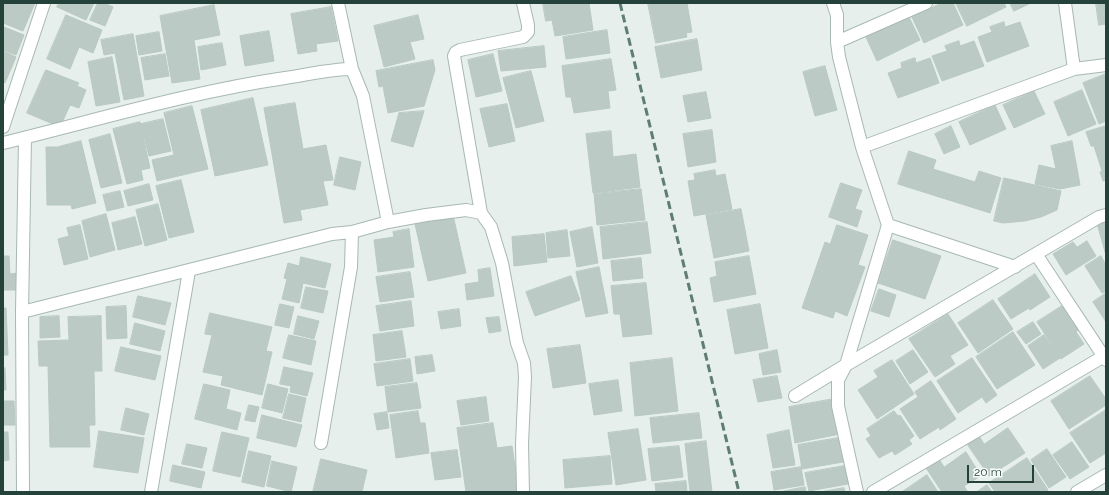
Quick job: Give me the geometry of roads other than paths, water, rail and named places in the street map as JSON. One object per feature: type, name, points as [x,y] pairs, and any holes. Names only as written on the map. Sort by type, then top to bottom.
[{"type":"street","points":[[3,127],[44,3]]},
{"type":"street","points":[[338,3],[352,69],[363,96],[388,222]]},
{"type":"street","points":[[523,3],[528,25],[528,32],[523,37],[460,50],[456,52],[454,56],[481,213],[490,227],[502,263],[517,343],[524,363],[525,377],[522,444],[523,492]]},
{"type":"street","points":[[833,3],[837,15],[837,42],[839,58],[862,147],[888,226],[846,365],[838,380],[838,406],[857,492]]},
{"type":"street","points":[[837,42],[926,3]]},
{"type":"street","points":[[1066,3],[1074,69]]},
{"type":"street","points":[[862,147],[1074,69],[1106,65]]},
{"type":"street","points":[[3,143],[134,109],[249,83],[334,70],[352,69]]},
{"type":"street","points":[[23,492],[22,312],[25,138]]},
{"type":"street","points":[[22,312],[332,234],[352,232],[388,222],[466,210],[481,213]]},
{"type":"street","points":[[795,396],[1099,217],[1106,215]]},
{"type":"street","points":[[888,226],[1015,267]]},
{"type":"street","points":[[321,443],[351,267],[352,232]]},
{"type":"street","points":[[873,492],[1105,357],[1036,254]]},
{"type":"street","points":[[151,492],[189,271]]},
{"type":"street","points":[[1077,492],[1106,475]]},
{"type":"railway","points":[[620,3],[739,492]]}]
